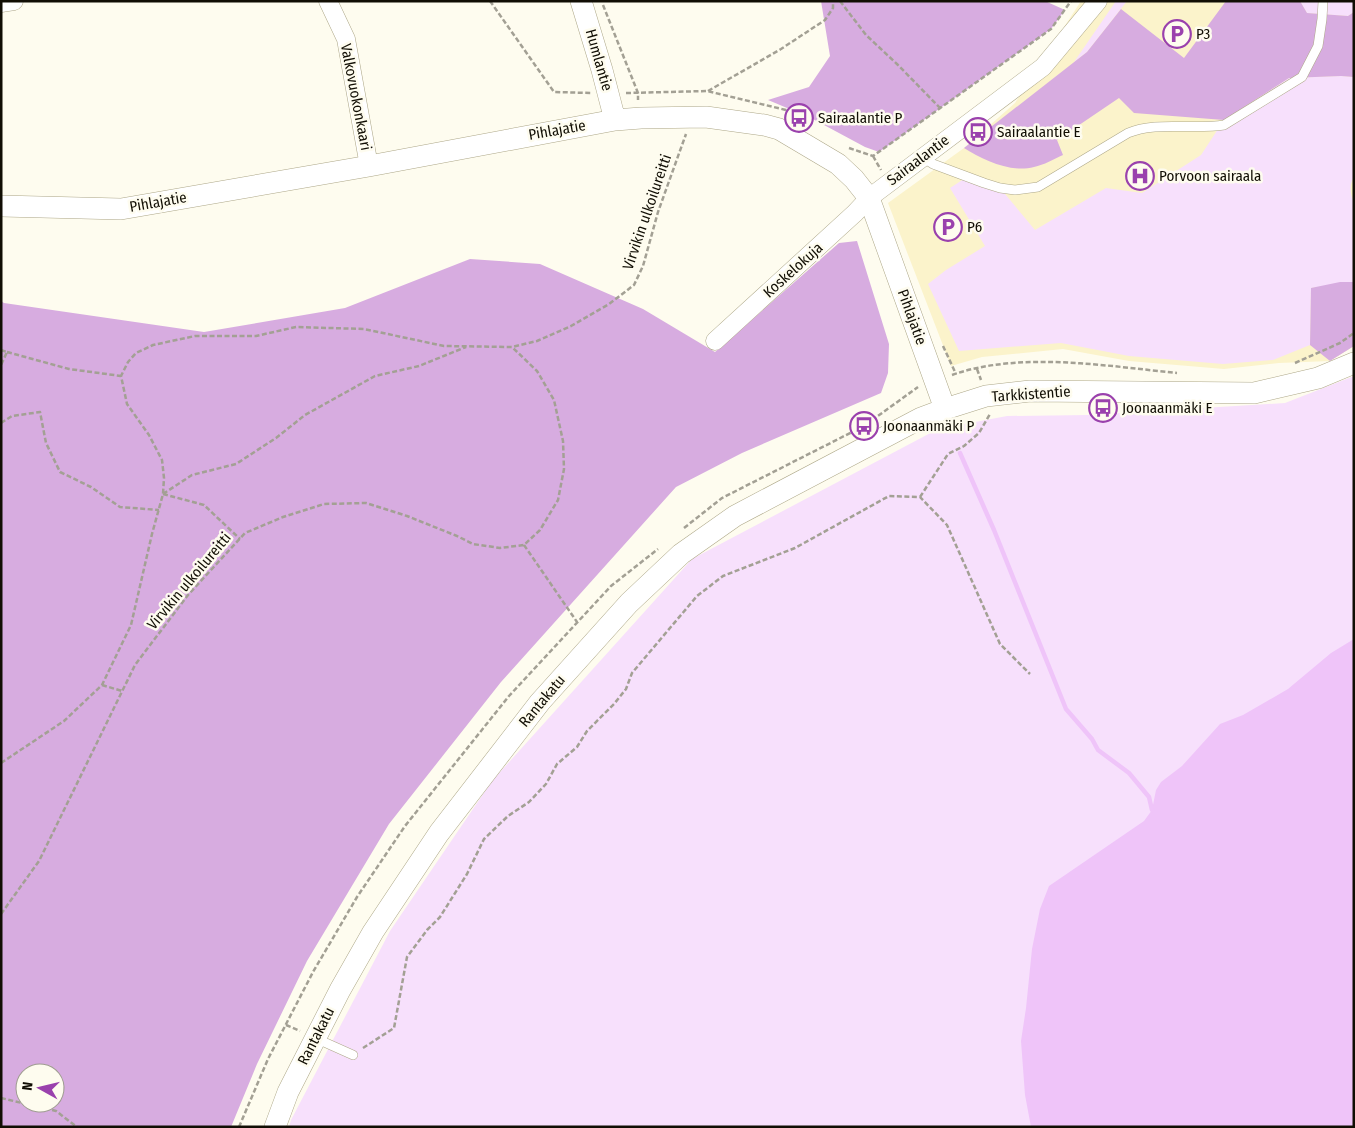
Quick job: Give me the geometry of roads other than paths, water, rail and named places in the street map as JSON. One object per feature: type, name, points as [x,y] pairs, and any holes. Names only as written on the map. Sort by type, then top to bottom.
[{"type":"street","points":[[1,3],[14,1]]},
{"type":"street","name":"Valkovuokonkaari","points":[[328,1],[346,39],[369,166]]},
{"type":"street","name":"Humlantie","points":[[581,1],[615,120]]},
{"type":"street","name":"Sairaalantie","points":[[868,198],[1043,67],[1098,1]]},
{"type":"street","name":"Pihlajatie","points":[[1,206],[121,209],[369,166],[615,120],[706,116],[780,128],[838,164],[854,179],[868,198],[926,384],[945,408]]},
{"type":"street","name":"Koskelokuja","points":[[715,341],[855,213],[868,198]]},
{"type":"street","name":"Tarkkistentie","points":[[945,408],[986,396],[1030,391],[1254,393],[1318,378],[1354,363]]},
{"type":"street","name":"Rantakatu","points":[[276,1127],[288,1092],[373,932],[439,834],[540,702],[629,603],[681,554],[735,516],[921,418],[945,408]]},
{"type":"lane","points":[[922,157],[933,164],[978,181],[1000,188],[1015,190],[1038,187],[1112,142],[1140,128],[1224,126],[1302,77],[1318,46],[1323,1]]},
{"type":"lane","points":[[315,1038],[353,1055]]},
{"type":"waterway","points":[[960,453],[994,530],[1066,709],[1092,739],[1098,750],[1129,773],[1149,797],[1152,810]]},
{"type":"place","name":"P3","points":[[1177,34]]},
{"type":"place","name":"Sairaalantie P","points":[[799,118]]},
{"type":"place","name":"Sairaalantie E","points":[[978,132]]},
{"type":"place","name":"Porvoon sairaala","points":[[1140,176]]},
{"type":"place","name":"P6","points":[[948,227]]},
{"type":"place","name":"Joonaanmäki E","points":[[1103,408]]},
{"type":"place","name":"Joonaanmäki P","points":[[864,426]]}]
